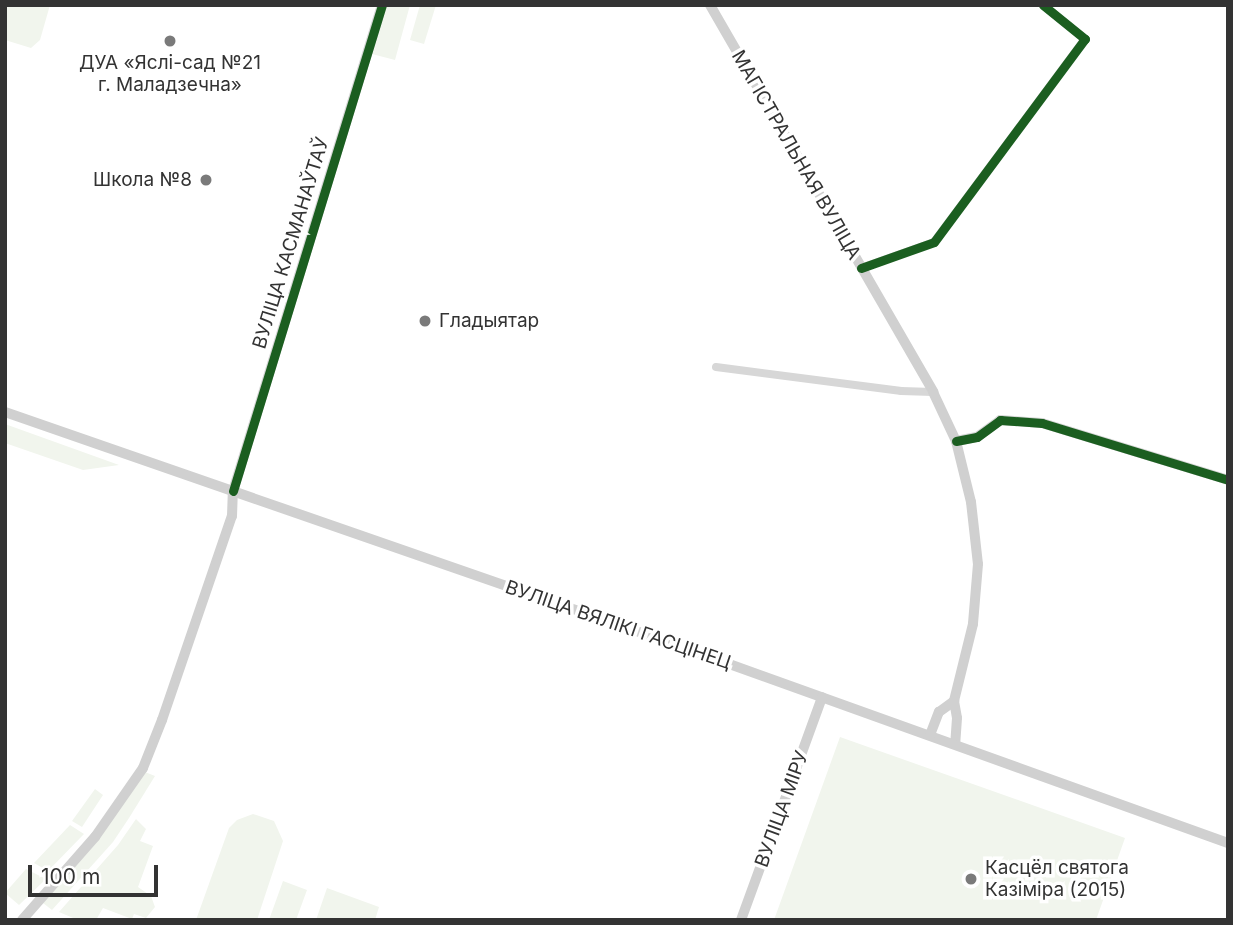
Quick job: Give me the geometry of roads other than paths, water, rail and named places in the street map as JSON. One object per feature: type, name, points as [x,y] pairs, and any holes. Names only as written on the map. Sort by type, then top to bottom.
[{"type":"main road","name":"МАГІСТРАЛЬНАЯ ВУЛІЦА","points":[[710,5],[933,392],[956,441],[971,502],[978,564],[973,624],[954,701]]},
{"type":"main road","name":"ВУЛІЦА ВЯЛІКІ ГАСЦІНЕЦ","points":[[5,412],[930,735],[1228,843]]},
{"type":"main road","points":[[22,920],[95,837],[143,768],[162,720],[221,541],[224,514],[233,491]]},
{"type":"main road","name":"ВУЛІЦА МІРУ","points":[[741,920],[822,698]]},
{"type":"main road","points":[[930,735],[939,712],[954,701],[957,718],[955,744]]},
{"type":"street","name":"ВУЛІЦА КАСМАНАЎТАЎ","points":[[233,491],[382,5]]},
{"type":"street","points":[[861,268],[879,259],[934,242],[1085,39],[1042,5]]},
{"type":"street","points":[[716,367],[901,391],[933,392]]},
{"type":"street","points":[[956,441],[977,437],[1000,420],[1042,423],[1228,480]]},
{"type":"place","name":"ДУА «Яслі-сад №21 г. Маладзечна»","points":[[170,41]]},
{"type":"place","name":"Школа №8","points":[[206,180]]},
{"type":"place","name":"Гладыятар","points":[[425,321]]},
{"type":"place","name":"Касцёл святога Казіміра (2015)","points":[[971,879]]}]
